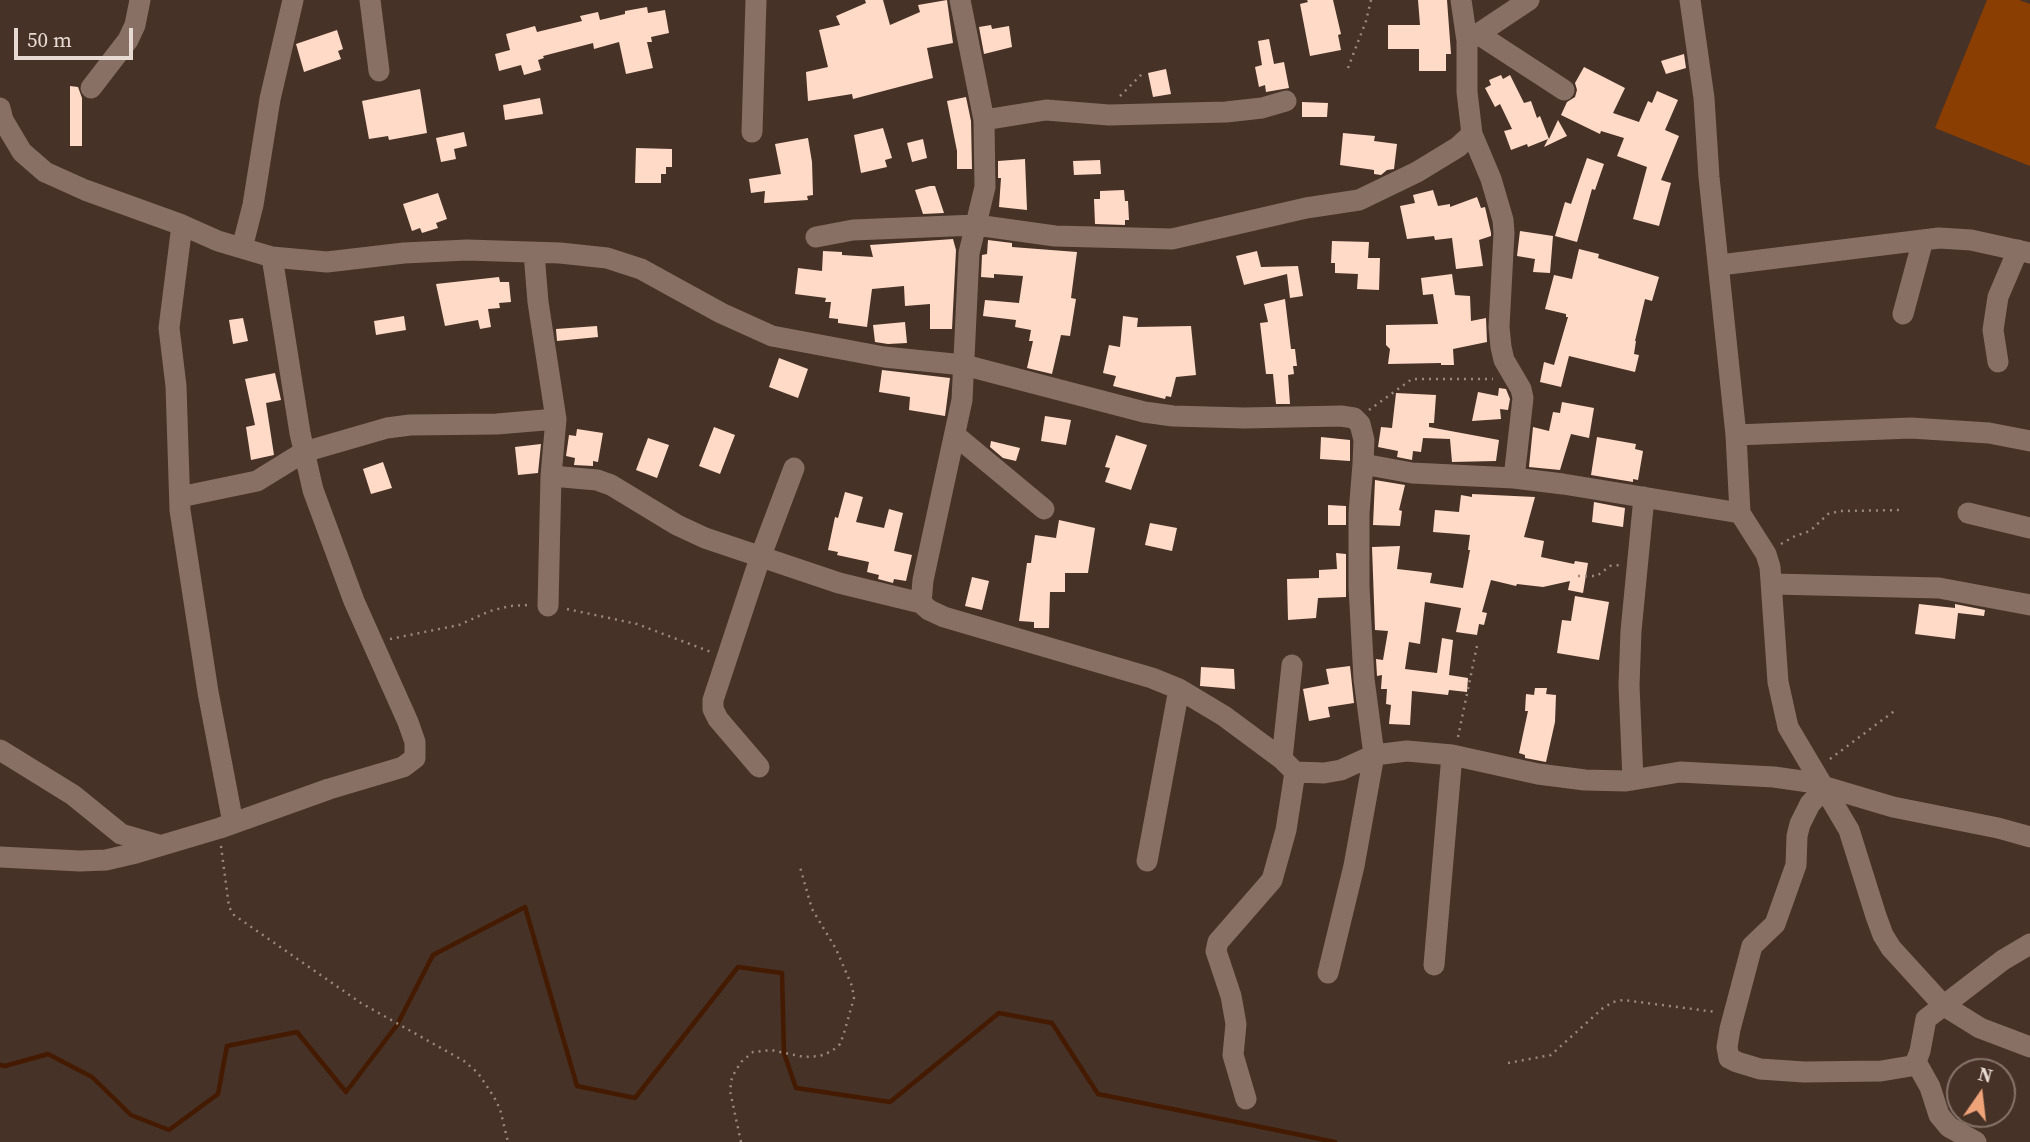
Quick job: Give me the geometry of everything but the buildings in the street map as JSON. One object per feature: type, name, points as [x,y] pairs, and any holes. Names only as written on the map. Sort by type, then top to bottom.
[{"type":"street","points":[[91,88],[128,40],[135,25],[140,0]]},
{"type":"street","points":[[242,248],[253,205],[270,99],[293,0]]},
{"type":"street","points":[[370,0],[379,71]]},
{"type":"street","points":[[752,132],[756,0]]},
{"type":"street","points":[[921,603],[923,580],[962,400],[969,253],[985,187],[984,120],[960,0]]},
{"type":"street","points":[[1461,0],[1473,38],[1467,92],[1472,134],[1491,178],[1503,220],[1499,327],[1501,347],[1504,360],[1517,381],[1523,398],[1514,478]]},
{"type":"street","points":[[1473,38],[1530,0]]},
{"type":"street","points":[[1690,0],[1704,98],[1709,177],[1736,435],[1740,513],[1766,554],[1773,584],[1778,682],[1788,727],[1849,830],[1883,935],[1906,966],[1943,1005],[1980,1028],[2030,1047]]},
{"type":"street","points":[[1473,38],[1564,90]]},
{"type":"street","points":[[984,120],[1046,110],[1099,114],[1226,112],[1286,102]]},
{"type":"street","points":[[0,108],[3,120],[22,152],[45,172],[85,190],[272,257],[327,262],[432,251],[588,255],[625,262],[721,313],[772,336],[884,357],[964,365],[1143,412],[1232,418],[1325,415],[1354,418],[1360,424],[1364,440],[1359,587],[1364,679],[1374,755],[1354,866],[1328,973]]},
{"type":"street","points":[[816,237],[853,230],[976,225],[1065,237],[1152,240],[1195,235],[1280,214],[1359,200],[1428,166],[1458,147],[1472,134]]},
{"type":"street","points":[[182,225],[169,328],[176,386],[180,497],[227,825]]},
{"type":"street","points":[[1720,265],[1923,240],[1971,240],[2024,251],[1998,297],[1993,330],[1998,362]]},
{"type":"street","points":[[1903,314],[1923,240]]},
{"type":"street","points":[[534,253],[538,302],[556,419],[551,476],[548,606]]},
{"type":"street","points":[[0,857],[106,860],[163,846],[328,789],[403,767],[415,758],[415,742],[408,722],[320,513],[304,452],[272,257]]},
{"type":"street","points":[[180,497],[257,481],[304,452],[355,436],[410,425],[497,424],[556,419]]},
{"type":"street","points":[[1736,435],[1910,428],[1989,433],[2030,441]]},
{"type":"street","points":[[955,435],[1044,509]]},
{"type":"street","points":[[1363,464],[1422,474],[1514,478],[1740,513]]},
{"type":"street","points":[[759,767],[718,719],[713,709],[713,700],[760,558],[794,468]]},
{"type":"street","points":[[551,476],[597,480],[611,485],[677,525],[760,558],[839,583],[921,603],[944,617],[1152,678],[1179,689],[1224,716],[1289,765],[1312,774],[1332,772],[1374,755],[1406,751],[1453,755],[1562,777],[1610,781],[1680,772],[1774,777],[1820,782],[1893,807],[2030,837]]},
{"type":"street","points":[[1633,780],[1629,685],[1636,567],[1644,497]]},
{"type":"street","points":[[1968,513],[2030,528]]},
{"type":"street","points":[[1773,584],[1939,588],[2030,605]]},
{"type":"street","points":[[1245,1099],[1233,1055],[1236,1024],[1231,996],[1216,951],[1218,942],[1272,880],[1286,830],[1292,665]]},
{"type":"street","points":[[1147,861],[1179,689]]},
{"type":"street","points":[[0,750],[73,795],[121,834],[163,846]]},
{"type":"street","points":[[1434,965],[1453,755]]},
{"type":"street","points":[[1820,782],[1800,824],[1796,866],[1779,915],[1771,930],[1752,946],[1733,1013],[1727,1052],[1729,1058],[1747,1066],[1776,1071],[1897,1070],[1916,1062]]},
{"type":"street","points":[[1976,1142],[1949,1127],[1939,1115],[1930,1087],[1916,1062],[1926,1020],[2015,951],[2030,944]]},
{"type":"path","points":[[1348,68],[1371,0]]},
{"type":"path","points":[[1099,114],[1142,74]]},
{"type":"path","points":[[1354,418],[1412,379],[1488,378],[1517,381]]},
{"type":"path","points":[[1766,554],[1788,539],[1810,531],[1828,514],[1840,511],[1905,510]]},
{"type":"path","points":[[1578,576],[1597,576],[1615,565],[1636,567]]},
{"type":"path","points":[[1453,755],[1478,641]]},
{"type":"path","points":[[1820,782],[1897,709]]},
{"type":"path","points":[[227,825],[228,897],[234,915],[360,1003],[464,1061],[478,1073],[494,1097],[500,1109],[508,1142]]},
{"type":"path","points":[[741,1142],[730,1091],[732,1077],[741,1062],[753,1052],[771,1050],[804,1057],[820,1056],[832,1051],[840,1044],[855,998],[833,942],[812,909],[800,867]]},
{"type":"path","points":[[1508,1063],[1551,1055],[1613,1002],[1623,1000],[1733,1013]]},
{"type":"shaded area","points":[[1987,0],[2019,0],[2030,4],[2030,166],[1935,128]]},
{"type":"waterway","points":[[0,1065],[48,1054],[92,1077],[131,1115],[169,1130],[218,1094],[227,1046],[297,1032],[346,1092],[397,1025],[433,955],[525,907],[577,1086],[635,1098],[738,967],[782,973],[784,1053],[796,1088],[890,1102],[999,1013],[1052,1023],[1098,1094],[1335,1142]]}]
